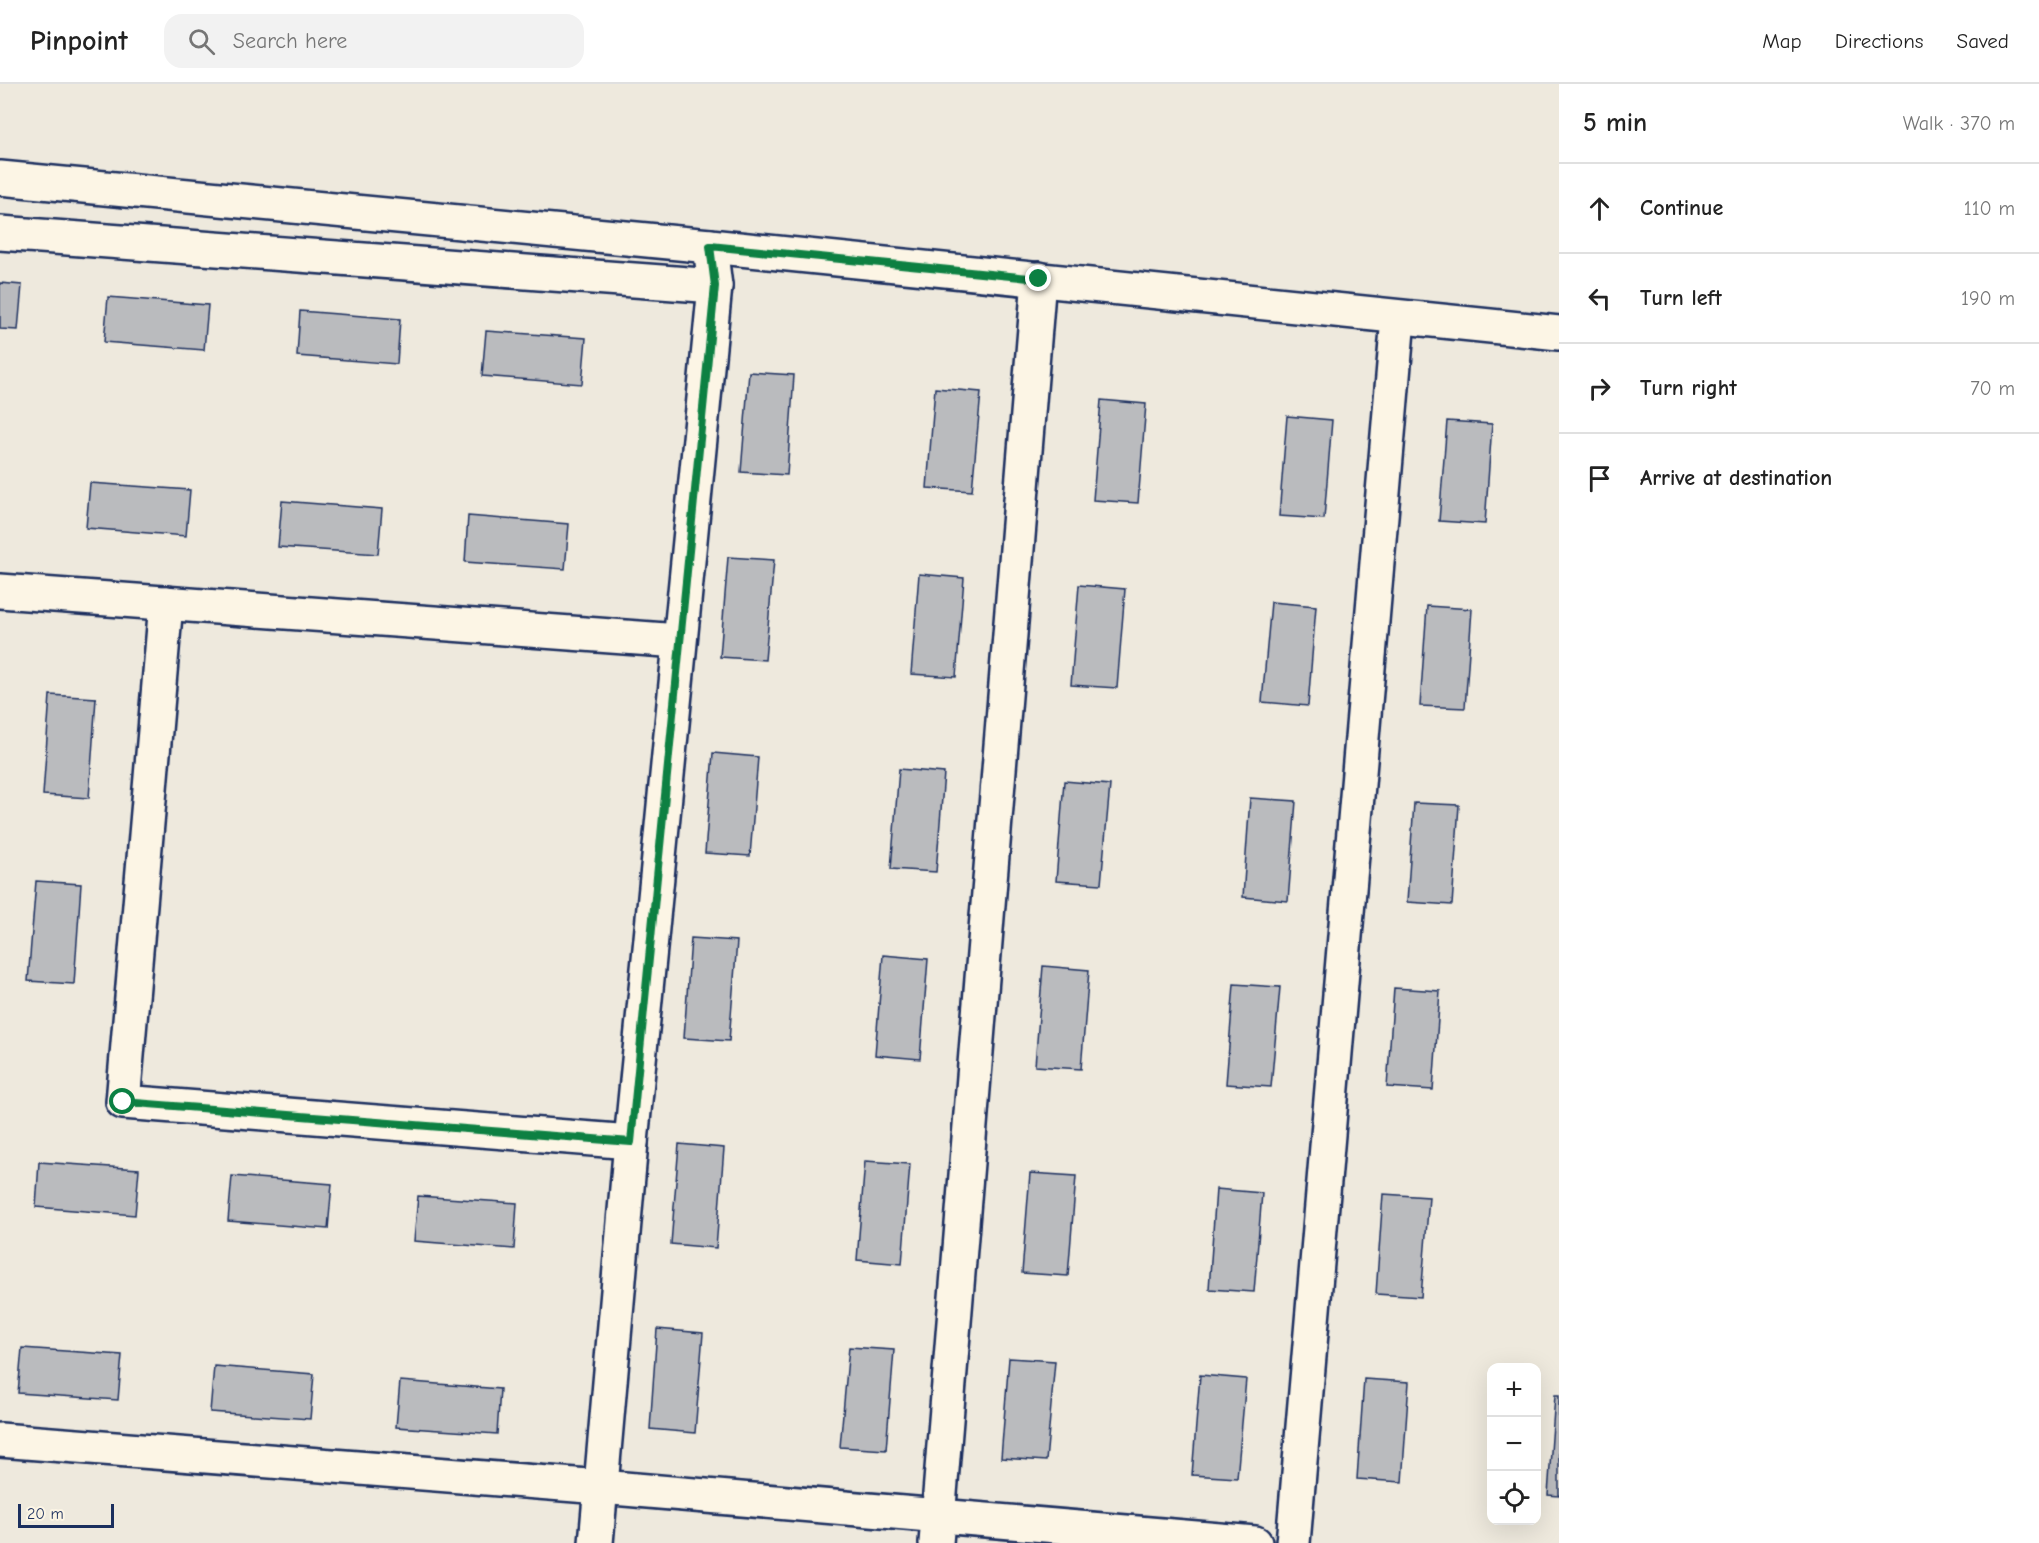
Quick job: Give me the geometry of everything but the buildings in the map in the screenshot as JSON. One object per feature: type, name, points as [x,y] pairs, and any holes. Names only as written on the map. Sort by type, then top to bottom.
[{"type":"street","points":[[0,178],[710,246],[1559,333]]},
{"type":"street","points":[[0,233],[715,286]]},
{"type":"street","points":[[596,1543],[631,1142],[715,286],[710,246]]},
{"type":"street","points":[[937,1530],[1039,279]]},
{"type":"street","points":[[1293,1543],[1398,318]]},
{"type":"street","points":[[0,591],[679,641]]},
{"type":"street","points":[[166,603],[123,1102],[631,1142]]},
{"type":"street","points":[[0,1440],[601,1487],[937,1530],[1255,1543]]},
{"type":"route","points":[[123,1102],[631,1142],[715,286],[710,246],[1039,279]]}]
